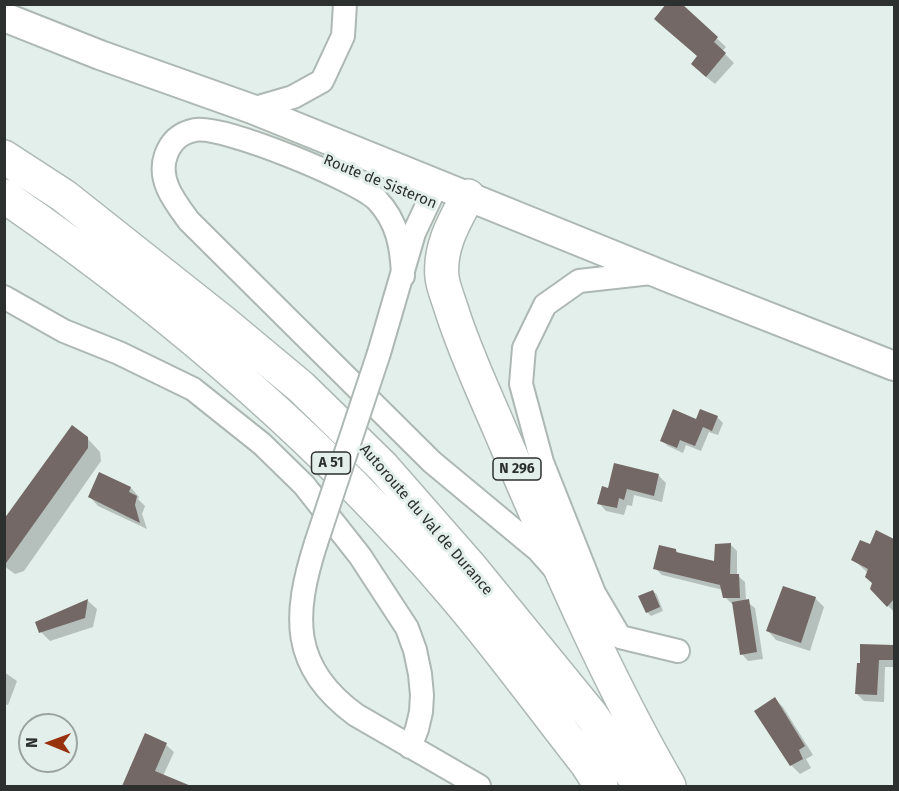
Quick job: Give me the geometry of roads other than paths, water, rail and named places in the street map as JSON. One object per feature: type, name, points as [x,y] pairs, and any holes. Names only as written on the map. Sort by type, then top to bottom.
[{"type":"highway","name":"Autoroute du Val de Durance","points":[[4,157],[64,196],[223,322],[302,387],[383,467],[468,564],[585,707],[640,786]]},
{"type":"highway","name":"Autoroute du Val de Durance","points":[[4,196],[77,246],[196,340],[283,415],[365,497],[456,597],[587,764],[601,786]]},
{"type":"highway","name":"N 296","points":[[449,199],[442,279],[466,349],[600,658],[634,725],[669,786]]},
{"type":"main road","name":"Route de Sisteron","points":[[4,17],[100,55],[252,109],[449,199],[566,249],[661,276],[894,366]]},
{"type":"main road","name":"Route de Sisteron","points":[[100,55],[248,128],[449,199]]},
{"type":"street","points":[[252,109],[293,97],[322,81],[343,36],[345,4]]},
{"type":"street","points":[[404,276],[402,248],[393,224],[378,201],[361,187],[265,146],[219,132],[197,129],[182,134],[170,145],[163,165],[166,186],[189,221],[432,462],[538,550],[566,582]]},
{"type":"street","points":[[449,199],[404,276],[315,543],[300,607],[303,645],[309,663],[318,679],[342,705],[479,786]]},
{"type":"street","points":[[661,276],[579,281],[546,305],[524,348],[521,384],[542,462],[594,593],[620,637],[678,651]]},
{"type":"street","points":[[4,297],[64,331],[119,353],[193,389],[262,444],[304,485],[360,556],[406,628],[415,650],[422,695],[419,720],[410,747]]}]
